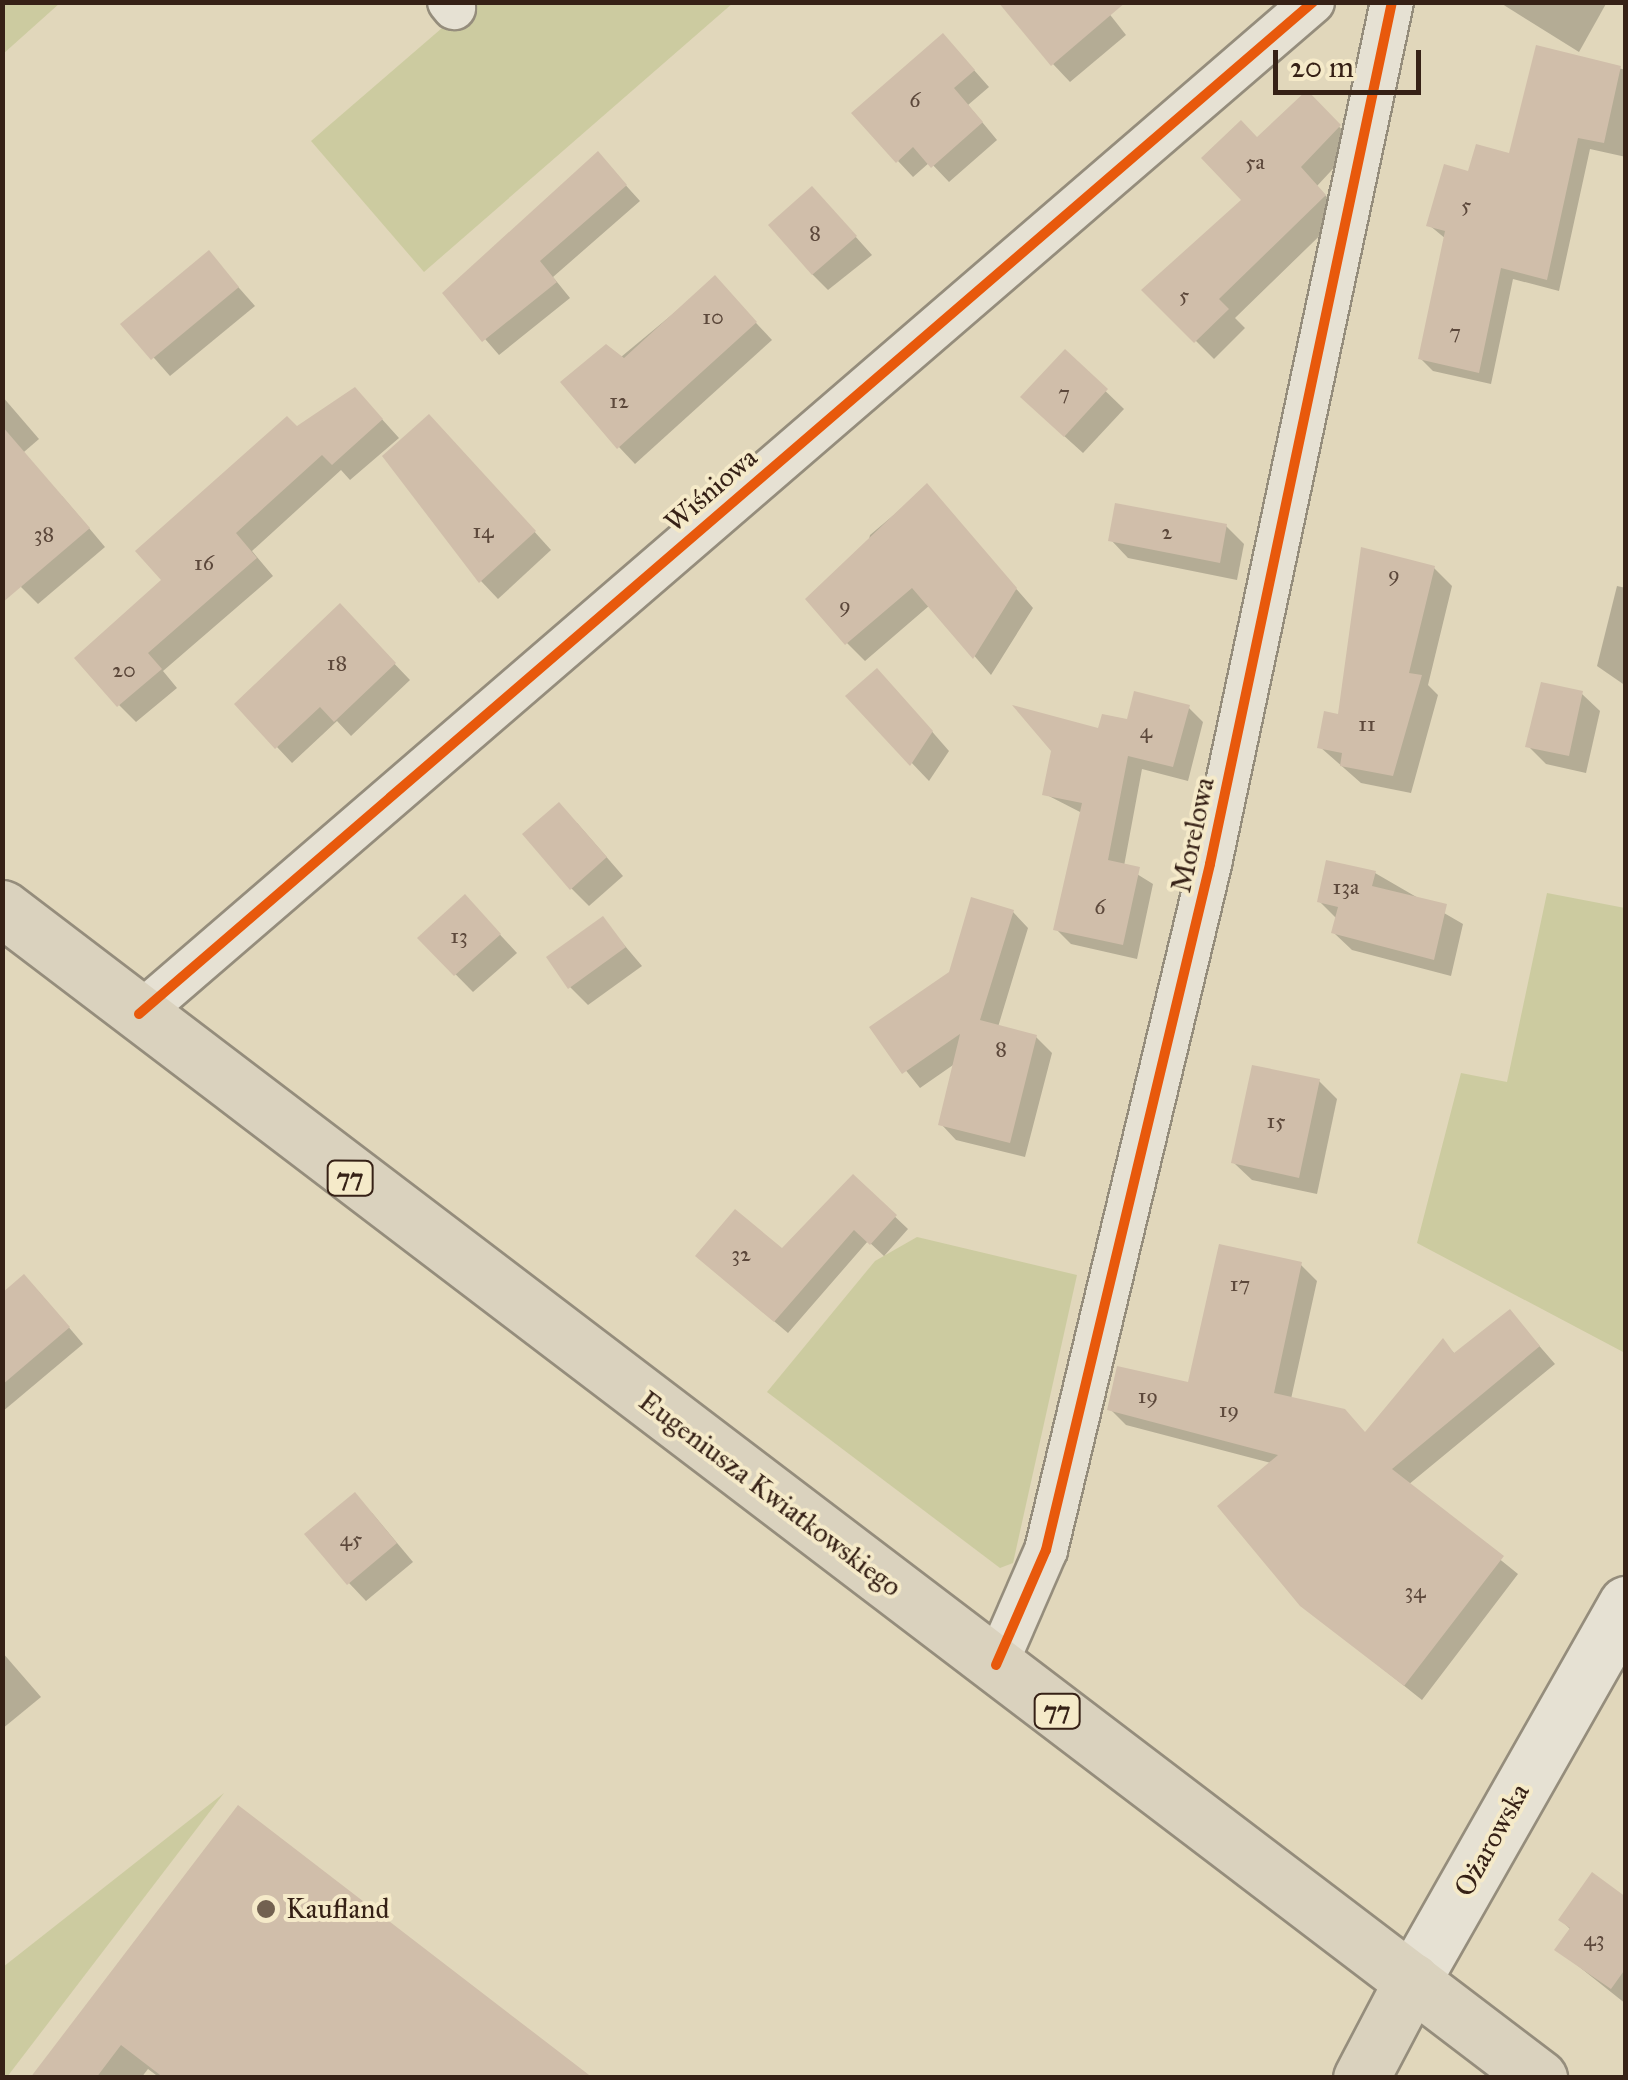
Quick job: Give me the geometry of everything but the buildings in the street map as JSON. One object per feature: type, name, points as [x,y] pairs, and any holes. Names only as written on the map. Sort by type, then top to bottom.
[{"type":"main road","name":"Eugeniusza Kwiatkowskiego","points":[[2,908],[1539,2078]]},
{"type":"main road","name":"Ożarowska","points":[[1361,2078],[1412,1981]]},
{"type":"street","name":"Wiśniowa","points":[[140,1014],[1313,2]]},
{"type":"street","name":"Morelowa","points":[[996,1665],[1046,1550],[1197,921],[1392,2]]},
{"type":"street","name":"Ożarowska","points":[[1412,1981],[1626,1604]]},
{"type":"green space","points":[[3,2],[60,2],[60,3],[3,54]]},
{"type":"green space","points":[[471,3],[733,3],[424,272],[311,141]]},
{"type":"green space","points":[[1547,893],[1625,908],[1625,1353],[1417,1243],[1461,1073],[1507,1082]]},
{"type":"green space","points":[[917,1237],[1077,1275],[1013,1563],[1000,1568],[767,1392],[875,1261]]},
{"type":"green space","points":[[224,1793],[7,2077],[3,2077],[3,1967]]},
{"type":"cycle path","points":[[139,1014],[1313,2]]},
{"type":"cycle path","points":[[996,1665],[1046,1550],[1210,864],[1392,2]]},
{"type":"place","name":"Kaufland","points":[[266,1909]]}]
